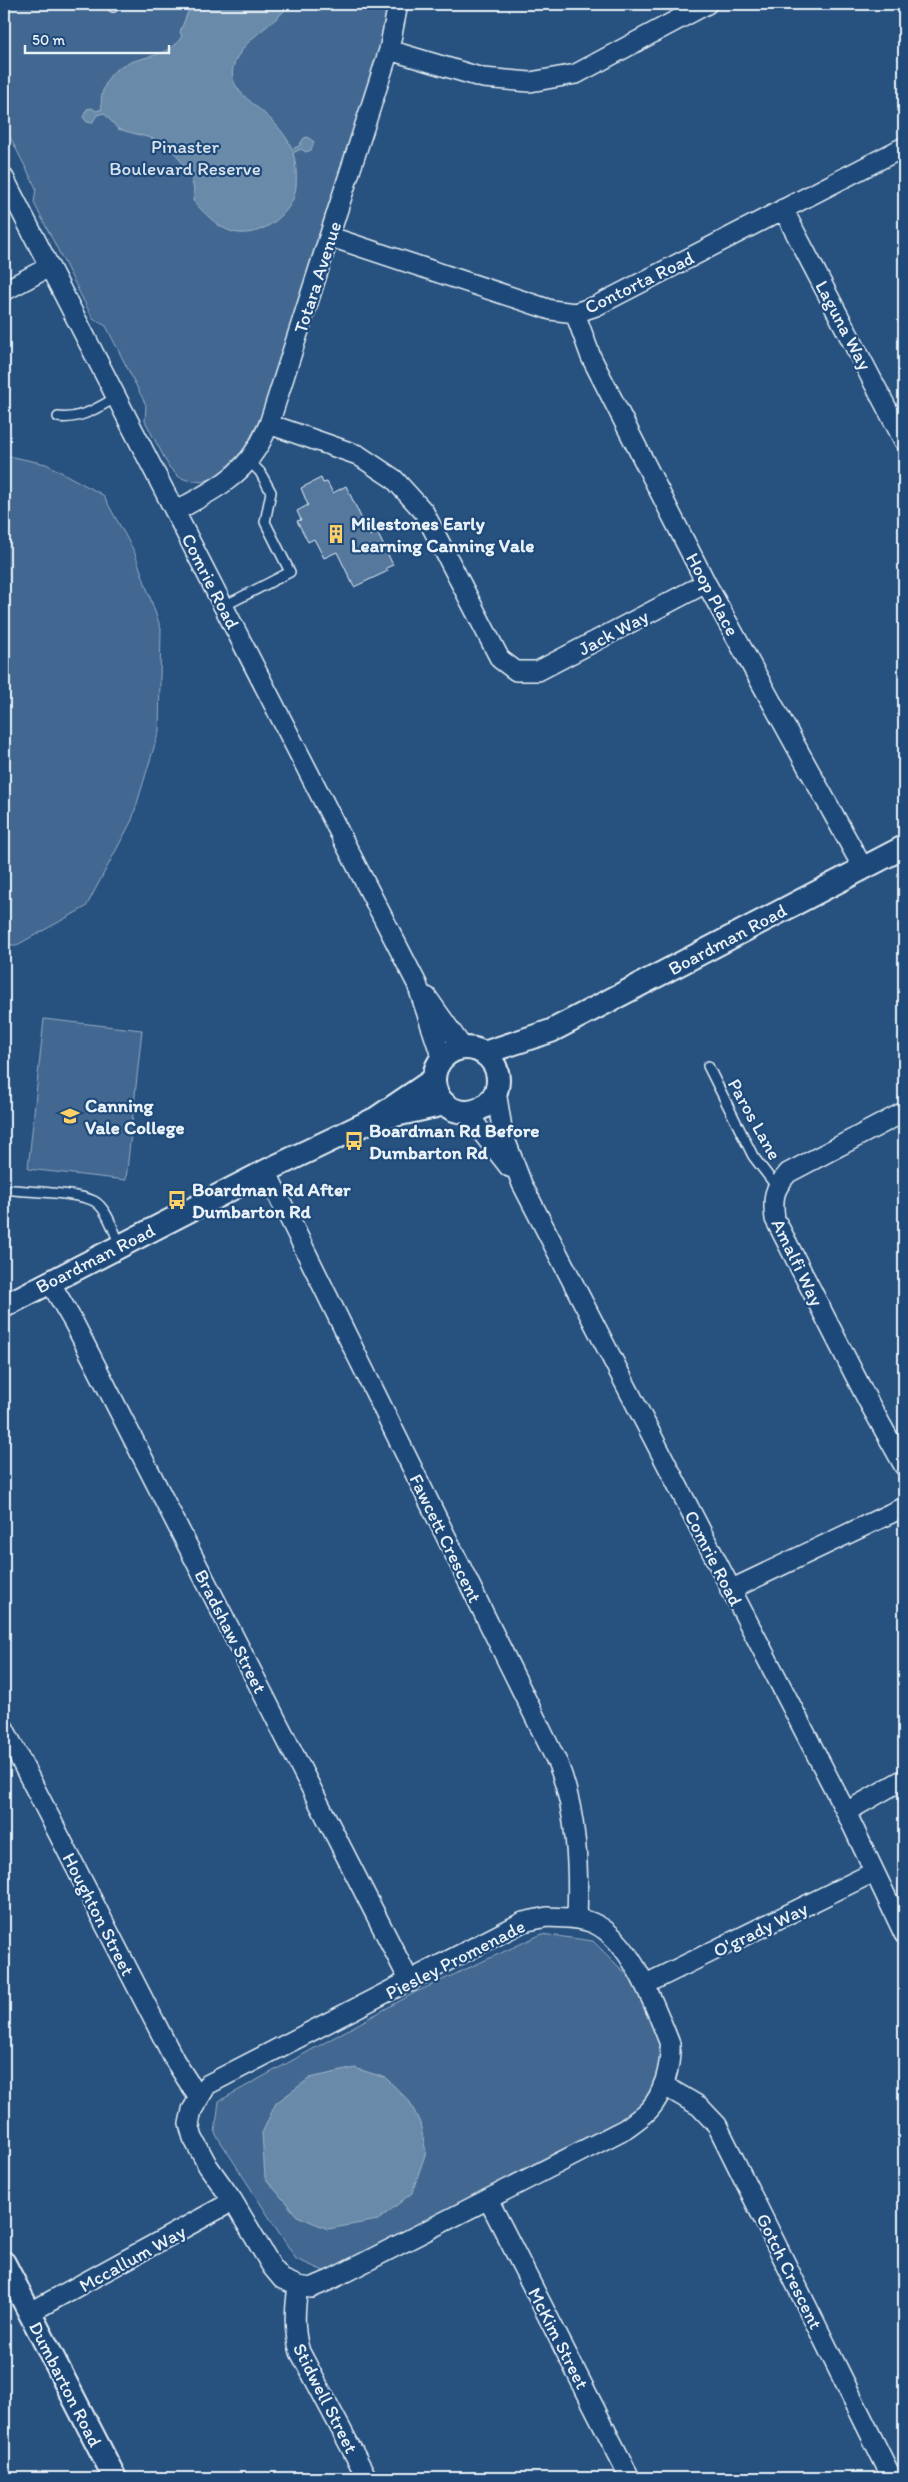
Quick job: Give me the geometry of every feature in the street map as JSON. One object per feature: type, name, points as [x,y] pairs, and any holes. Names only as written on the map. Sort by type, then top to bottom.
[{"type":"street","name":"Totara Avenue","points":[[176,511],[232,477],[255,453],[269,424],[331,237],[389,50],[398,4]]},
{"type":"street","points":[[389,50],[483,78],[530,82],[576,74],[707,4]]},
{"type":"street","name":"Contorta Road","points":[[331,237],[552,310],[575,313],[596,306],[904,147]]},
{"type":"street","name":"Comrie Road","points":[[4,178],[417,984],[463,1048]]},
{"type":"street","name":"Laguna Way","points":[[783,209],[904,441]]},
{"type":"street","points":[[4,291],[49,267]]},
{"type":"street","name":"Hoop Place","points":[[575,313],[591,357],[706,582],[863,868]]},
{"type":"street","name":"Jack Way","points":[[269,424],[358,456],[394,479],[424,512],[500,659],[516,671],[538,671],[706,582]]},
{"type":"street","name":"Boardman Road","points":[[484,1053],[551,1031],[904,847]]},
{"type":"street","name":"Comrie Road","points":[[417,984],[438,1069]]},
{"type":"street","name":"Boardman Road","points":[[375,1119],[484,1106],[506,1066],[551,1031]]},
{"type":"street","points":[[463,1048],[478,1050],[492,1060],[497,1085]]},
{"type":"street","name":"Boardman Road","points":[[4,1306],[266,1171],[375,1119],[438,1069],[448,1053],[463,1048]]},
{"type":"street","points":[[438,1069],[435,1088],[456,1108]]},
{"type":"street","name":"Comrie Road","points":[[497,1085],[503,1134],[522,1184],[846,1812],[904,1934]]},
{"type":"street","name":"Comrie Road","points":[[456,1108],[522,1184]]},
{"type":"street","points":[[776,1186],[788,1172],[904,1112]]},
{"type":"street","name":"Fawcett Crescent","points":[[266,1171],[561,1771],[578,1856],[578,1918]]},
{"type":"street","name":"Amalfi Way","points":[[776,1186],[772,1202],[774,1219],[868,1401],[904,1466]]},
{"type":"street","name":"Bradshaw Street","points":[[50,1282],[74,1323],[410,1982]]},
{"type":"street","points":[[730,1590],[904,1507]]},
{"type":"street","name":"Houghton Street","points":[[4,1728],[175,2061],[198,2097]]},
{"type":"street","points":[[846,1812],[904,1779]]},
{"type":"street","name":"O'grady Way","points":[[646,1984],[874,1872]]},
{"type":"street","name":"Piesley Promenade","points":[[547,1917],[578,1918],[594,1923],[621,1945],[646,1984],[670,2044],[670,2055],[663,2085],[651,2108],[625,2129],[330,2280],[311,2288],[298,2286],[282,2279],[272,2268],[233,2201],[208,2166],[193,2138],[190,2124],[192,2110],[198,2097],[207,2085],[410,1982],[523,1922],[547,1917]]},
{"type":"street","name":"Gotch Crescent","points":[[663,2085],[699,2106],[717,2125],[892,2478]]},
{"type":"street","name":"McKim Street","points":[[488,2199],[630,2478]]},
{"type":"street","name":"Mccallum Way","points":[[30,2313],[233,2201]]},
{"type":"street","name":"Dumbarton Road","points":[[4,2263],[115,2478]]},
{"type":"street","name":"Stidwell Street","points":[[298,2286],[295,2334],[300,2352],[367,2478]]},
{"type":"lane","points":[[58,417],[70,419],[84,415],[116,397]]},
{"type":"lane","points":[[224,606],[290,572],[265,522],[271,492],[260,472],[248,460]]},
{"type":"lane","name":"Paros Lane","points":[[708,1066],[753,1156],[776,1186]]},
{"type":"lane","points":[[4,1190],[78,1197],[95,1202],[104,1213],[120,1246]]},
{"type":"green space","name":"Pinaster Boulevard Reserve","points":[[15,4],[389,4],[388,22],[263,414],[244,449],[221,473],[203,482],[179,477],[169,467],[145,421],[146,405],[106,326],[93,319],[34,203],[36,188],[9,135],[4,132],[4,10]]},
{"type":"green space","points":[[4,455],[46,464],[103,495],[134,551],[161,629],[159,731],[132,820],[86,907],[17,945],[4,945]]},
{"type":"green space","points":[[44,1019],[142,1030],[126,1180],[28,1169]]},
{"type":"green space","points":[[542,1934],[593,1941],[651,1999],[671,2057],[655,2105],[488,2193],[326,2272],[296,2259],[215,2133],[219,2101],[414,1993]]},
{"type":"shaded area","points":[[191,4],[290,4],[247,44],[235,61],[233,71],[233,79],[242,94],[277,126],[292,149],[299,146],[304,138],[308,137],[314,142],[311,150],[306,152],[301,149],[293,153],[296,183],[295,194],[289,207],[269,226],[260,230],[242,233],[233,232],[227,230],[206,215],[193,201],[194,189],[190,175],[176,154],[158,140],[118,129],[104,113],[97,115],[92,123],[87,122],[83,117],[87,109],[92,108],[96,111],[102,109],[102,92],[111,74],[118,68],[164,52],[176,44],[182,36],[180,32]]},
{"type":"shaded area","points":[[355,2068],[386,2078],[410,2102],[420,2123],[426,2152],[412,2193],[378,2220],[328,2229],[297,2216],[265,2178],[262,2133],[276,2103],[310,2078]]},
{"type":"building","name":"Milestones Early Learning Canning Vale","points":[[321,478],[323,483],[327,482],[333,493],[346,486],[370,536],[377,532],[393,565],[386,568],[388,571],[354,587],[337,552],[324,558],[314,539],[308,542],[297,521],[301,520],[297,511],[308,505],[301,488]]},
{"type":"place","name":"Milestones Early Learning Canning Vale","points":[[336,534]]},
{"type":"place","name":"Canning Vale College","points":[[70,1116]]},
{"type":"place","name":"Boardman Rd Before Dumbarton Rd","points":[[354,1141]]},
{"type":"place","name":"Boardman Rd After Dumbarton Rd","points":[[177,1200]]}]
